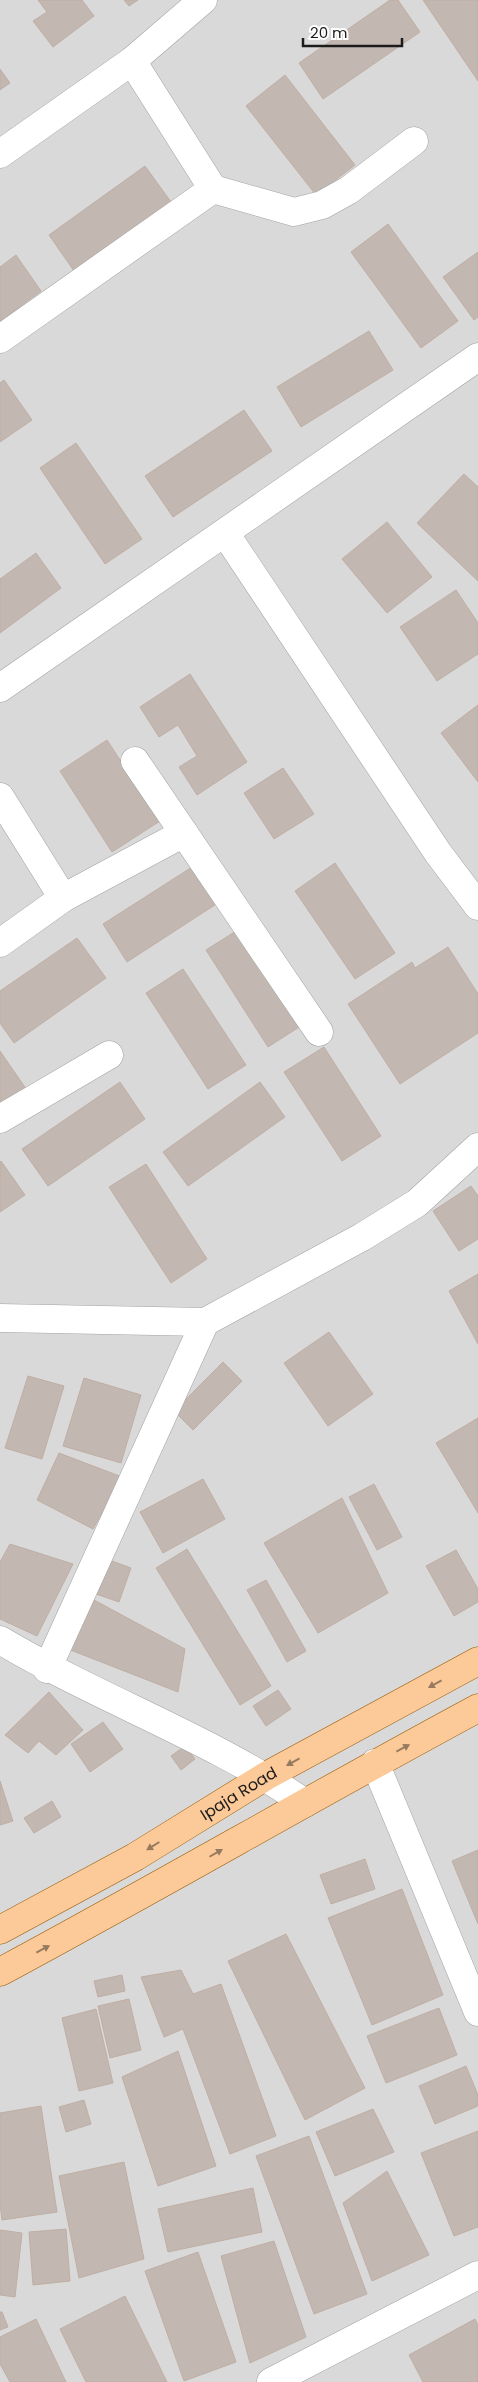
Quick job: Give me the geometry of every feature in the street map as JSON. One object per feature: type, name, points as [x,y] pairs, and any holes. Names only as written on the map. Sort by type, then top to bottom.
[{"type":"main road","name":"Ipaja Road","points":[[0,1930],[135,1857],[266,1776],[478,1661]]},
{"type":"main road","points":[[0,1972],[138,1898],[375,1763],[478,1708]]},
{"type":"street","points":[[0,154],[132,61],[203,0]]},
{"type":"street","points":[[132,61],[213,189],[294,212],[322,205],[349,190],[414,141]]},
{"type":"street","points":[[0,339],[213,189]]},
{"type":"street","points":[[0,688],[478,357]]},
{"type":"street","points":[[225,533],[438,853],[478,906]]},
{"type":"street","points":[[135,761],[319,1032]]},
{"type":"street","points":[[0,796],[64,898]]},
{"type":"street","points":[[0,943],[64,898],[184,833]]},
{"type":"street","points":[[0,1119],[109,1055]]},
{"type":"street","points":[[0,1318],[205,1322],[362,1237],[416,1202],[478,1147]]},
{"type":"street","points":[[47,1668],[205,1322]]},
{"type":"street","points":[[0,1640],[47,1668],[266,1776],[305,1803]]},
{"type":"street","points":[[375,1763],[478,2012]]},
{"type":"street","points":[[271,2382],[478,2275]]},
{"type":"shaded area","points":[[0,0],[478,0],[478,2382],[0,2382]]},
{"type":"building","points":[[38,0],[82,0],[94,16],[53,47],[33,21],[47,12]]},
{"type":"building","points":[[124,0],[138,0],[129,6]]},
{"type":"building","points":[[390,0],[398,0],[420,32],[323,99],[299,63]]},
{"type":"building","points":[[423,0],[478,0],[478,81]]},
{"type":"building","points":[[0,69],[10,83],[0,90]]},
{"type":"building","points":[[285,75],[355,165],[316,195],[246,106]]},
{"type":"building","points":[[145,166],[171,202],[74,271],[49,235]]},
{"type":"building","points":[[388,224],[458,321],[421,348],[351,252]]},
{"type":"building","points":[[478,252],[478,317],[474,320],[443,277]]},
{"type":"building","points":[[16,255],[41,291],[0,321],[0,267]]},
{"type":"building","points":[[369,331],[393,370],[301,427],[277,387]]},
{"type":"building","points":[[4,380],[32,420],[0,442],[0,383]]},
{"type":"building","points":[[244,410],[272,451],[173,517],[145,476]]},
{"type":"building","points":[[76,443],[142,539],[105,564],[40,468]]},
{"type":"building","points":[[464,474],[478,487],[478,581],[417,523]]},
{"type":"building","points":[[387,522],[432,577],[387,613],[342,559]]},
{"type":"building","points":[[36,553],[61,588],[0,633],[0,579]]},
{"type":"building","points":[[456,590],[478,623],[478,654],[437,681],[400,627]]},
{"type":"building","points":[[190,674],[247,762],[197,795],[179,767],[197,756],[178,725],[159,737],[140,707]]},
{"type":"building","points":[[478,705],[478,782],[441,733]]},
{"type":"building","points":[[107,740],[160,821],[112,852],[60,771]]},
{"type":"building","points":[[283,768],[314,814],[274,839],[244,793]]},
{"type":"building","points":[[200,862],[224,899],[127,962],[103,924]]},
{"type":"building","points":[[335,863],[395,953],[355,979],[295,891]]},
{"type":"building","points":[[244,926],[307,1022],[268,1047],[206,950]]},
{"type":"building","points":[[77,938],[106,978],[14,1043],[0,1023],[0,991]]},
{"type":"building","points":[[448,947],[478,994],[478,1033],[400,1084],[348,1004],[412,962],[415,968]]},
{"type":"building","points":[[183,969],[246,1065],[208,1089],[146,993]]},
{"type":"building","points":[[324,1047],[381,1136],[342,1161],[284,1072]]},
{"type":"building","points":[[0,1051],[31,1096],[0,1117]]},
{"type":"building","points":[[120,1082],[145,1119],[48,1186],[22,1149]]},
{"type":"building","points":[[260,1082],[285,1117],[188,1186],[163,1152]]},
{"type":"building","points":[[0,1162],[25,1195],[0,1212]]},
{"type":"building","points":[[146,1164],[207,1259],[171,1283],[109,1187]]},
{"type":"building","points":[[471,1186],[478,1196],[478,1239],[459,1251],[433,1211]]},
{"type":"building","points":[[478,1274],[478,1344],[449,1291]]},
{"type":"building","points":[[329,1332],[373,1394],[328,1426],[284,1363]]},
{"type":"building","points":[[223,1362],[242,1381],[193,1430],[174,1411]]},
{"type":"building","points":[[28,1376],[64,1386],[42,1459],[5,1448]]},
{"type":"building","points":[[84,1378],[141,1395],[121,1463],[63,1446]]},
{"type":"building","points":[[478,1418],[478,1513],[436,1443]]},
{"type":"building","points":[[59,1453],[122,1477],[93,1529],[37,1500]]},
{"type":"building","points":[[203,1479],[225,1519],[163,1553],[140,1512]]},
{"type":"building","points":[[374,1484],[402,1537],[377,1550],[349,1497]]},
{"type":"building","points":[[342,1498],[388,1593],[318,1633],[264,1543]]},
{"type":"building","points":[[10,1544],[73,1564],[37,1636],[0,1619],[0,1562]]},
{"type":"building","points":[[187,1549],[271,1686],[240,1705],[156,1568]]},
{"type":"building","points":[[456,1550],[478,1589],[478,1602],[454,1616],[426,1566]]},
{"type":"building","points":[[109,1560],[131,1568],[119,1602],[96,1594]]},
{"type":"building","points":[[266,1580],[306,1651],[287,1662],[247,1590]]},
{"type":"building","points":[[94,1600],[185,1649],[178,1692],[68,1649]]},
{"type":"building","points":[[278,1690],[291,1709],[266,1726],[253,1706]]},
{"type":"building","points":[[49,1692],[83,1730],[56,1755],[39,1741],[28,1753],[5,1735]]},
{"type":"building","points":[[103,1722],[123,1749],[90,1772],[71,1744]]},
{"type":"building","points":[[185,1746],[195,1759],[181,1770],[171,1756]]},
{"type":"building","points":[[0,1781],[13,1821],[0,1825]]},
{"type":"building","points":[[52,1801],[61,1817],[34,1833],[24,1818]]},
{"type":"building","points":[[478,1850],[478,1924],[452,1861]]},
{"type":"building","points":[[365,1859],[375,1889],[331,1904],[320,1875]]},
{"type":"building","points":[[402,1889],[443,1995],[372,2025],[328,1918]]},
{"type":"building","points":[[286,1934],[365,2088],[305,2120],[228,1961]]},
{"type":"building","points":[[181,1970],[193,1994],[221,1984],[276,2136],[230,2154],[183,2029],[164,2037],[141,1977]]},
{"type":"building","points":[[122,1975],[125,1991],[98,1997],[94,1981]]},
{"type":"building","points":[[129,1999],[141,2050],[110,2058],[98,2006]]},
{"type":"building","points":[[439,2008],[457,2055],[386,2083],[367,2036]]},
{"type":"building","points":[[96,2009],[113,2083],[79,2091],[62,2018]]},
{"type":"building","points":[[178,2051],[216,2166],[158,2186],[122,2077]]},
{"type":"building","points":[[466,2066],[478,2095],[478,2106],[435,2124],[419,2086]]},
{"type":"building","points":[[84,2100],[91,2124],[66,2132],[59,2107]]},
{"type":"building","points":[[41,2106],[57,2212],[2,2220],[0,2204],[0,2113]]},
{"type":"building","points":[[373,2109],[394,2152],[335,2176],[316,2132]]},
{"type":"building","points":[[478,2131],[478,2227],[454,2236],[421,2153]]},
{"type":"building","points":[[309,2136],[367,2294],[314,2314],[256,2156]]},
{"type":"building","points":[[124,2162],[144,2259],[79,2278],[59,2176]]},
{"type":"building","points":[[387,2171],[429,2255],[372,2281],[343,2203]]},
{"type":"building","points":[[253,2188],[262,2232],[168,2252],[158,2209]]},
{"type":"building","points":[[66,2229],[70,2281],[33,2285],[29,2232]]},
{"type":"building","points":[[0,2230],[22,2233],[15,2297],[0,2295]]},
{"type":"building","points":[[274,2241],[306,2337],[250,2363],[221,2256]]},
{"type":"building","points":[[198,2252],[236,2362],[184,2381],[145,2271]]},
{"type":"building","points":[[125,2296],[167,2382],[86,2382],[60,2329]]},
{"type":"building","points":[[0,2312],[2,2312],[8,2327],[0,2330]]},
{"type":"building","points":[[36,2319],[66,2382],[10,2382],[0,2364],[0,2337]]},
{"type":"building","points":[[475,2319],[478,2325],[478,2382],[423,2382],[409,2355]]}]
